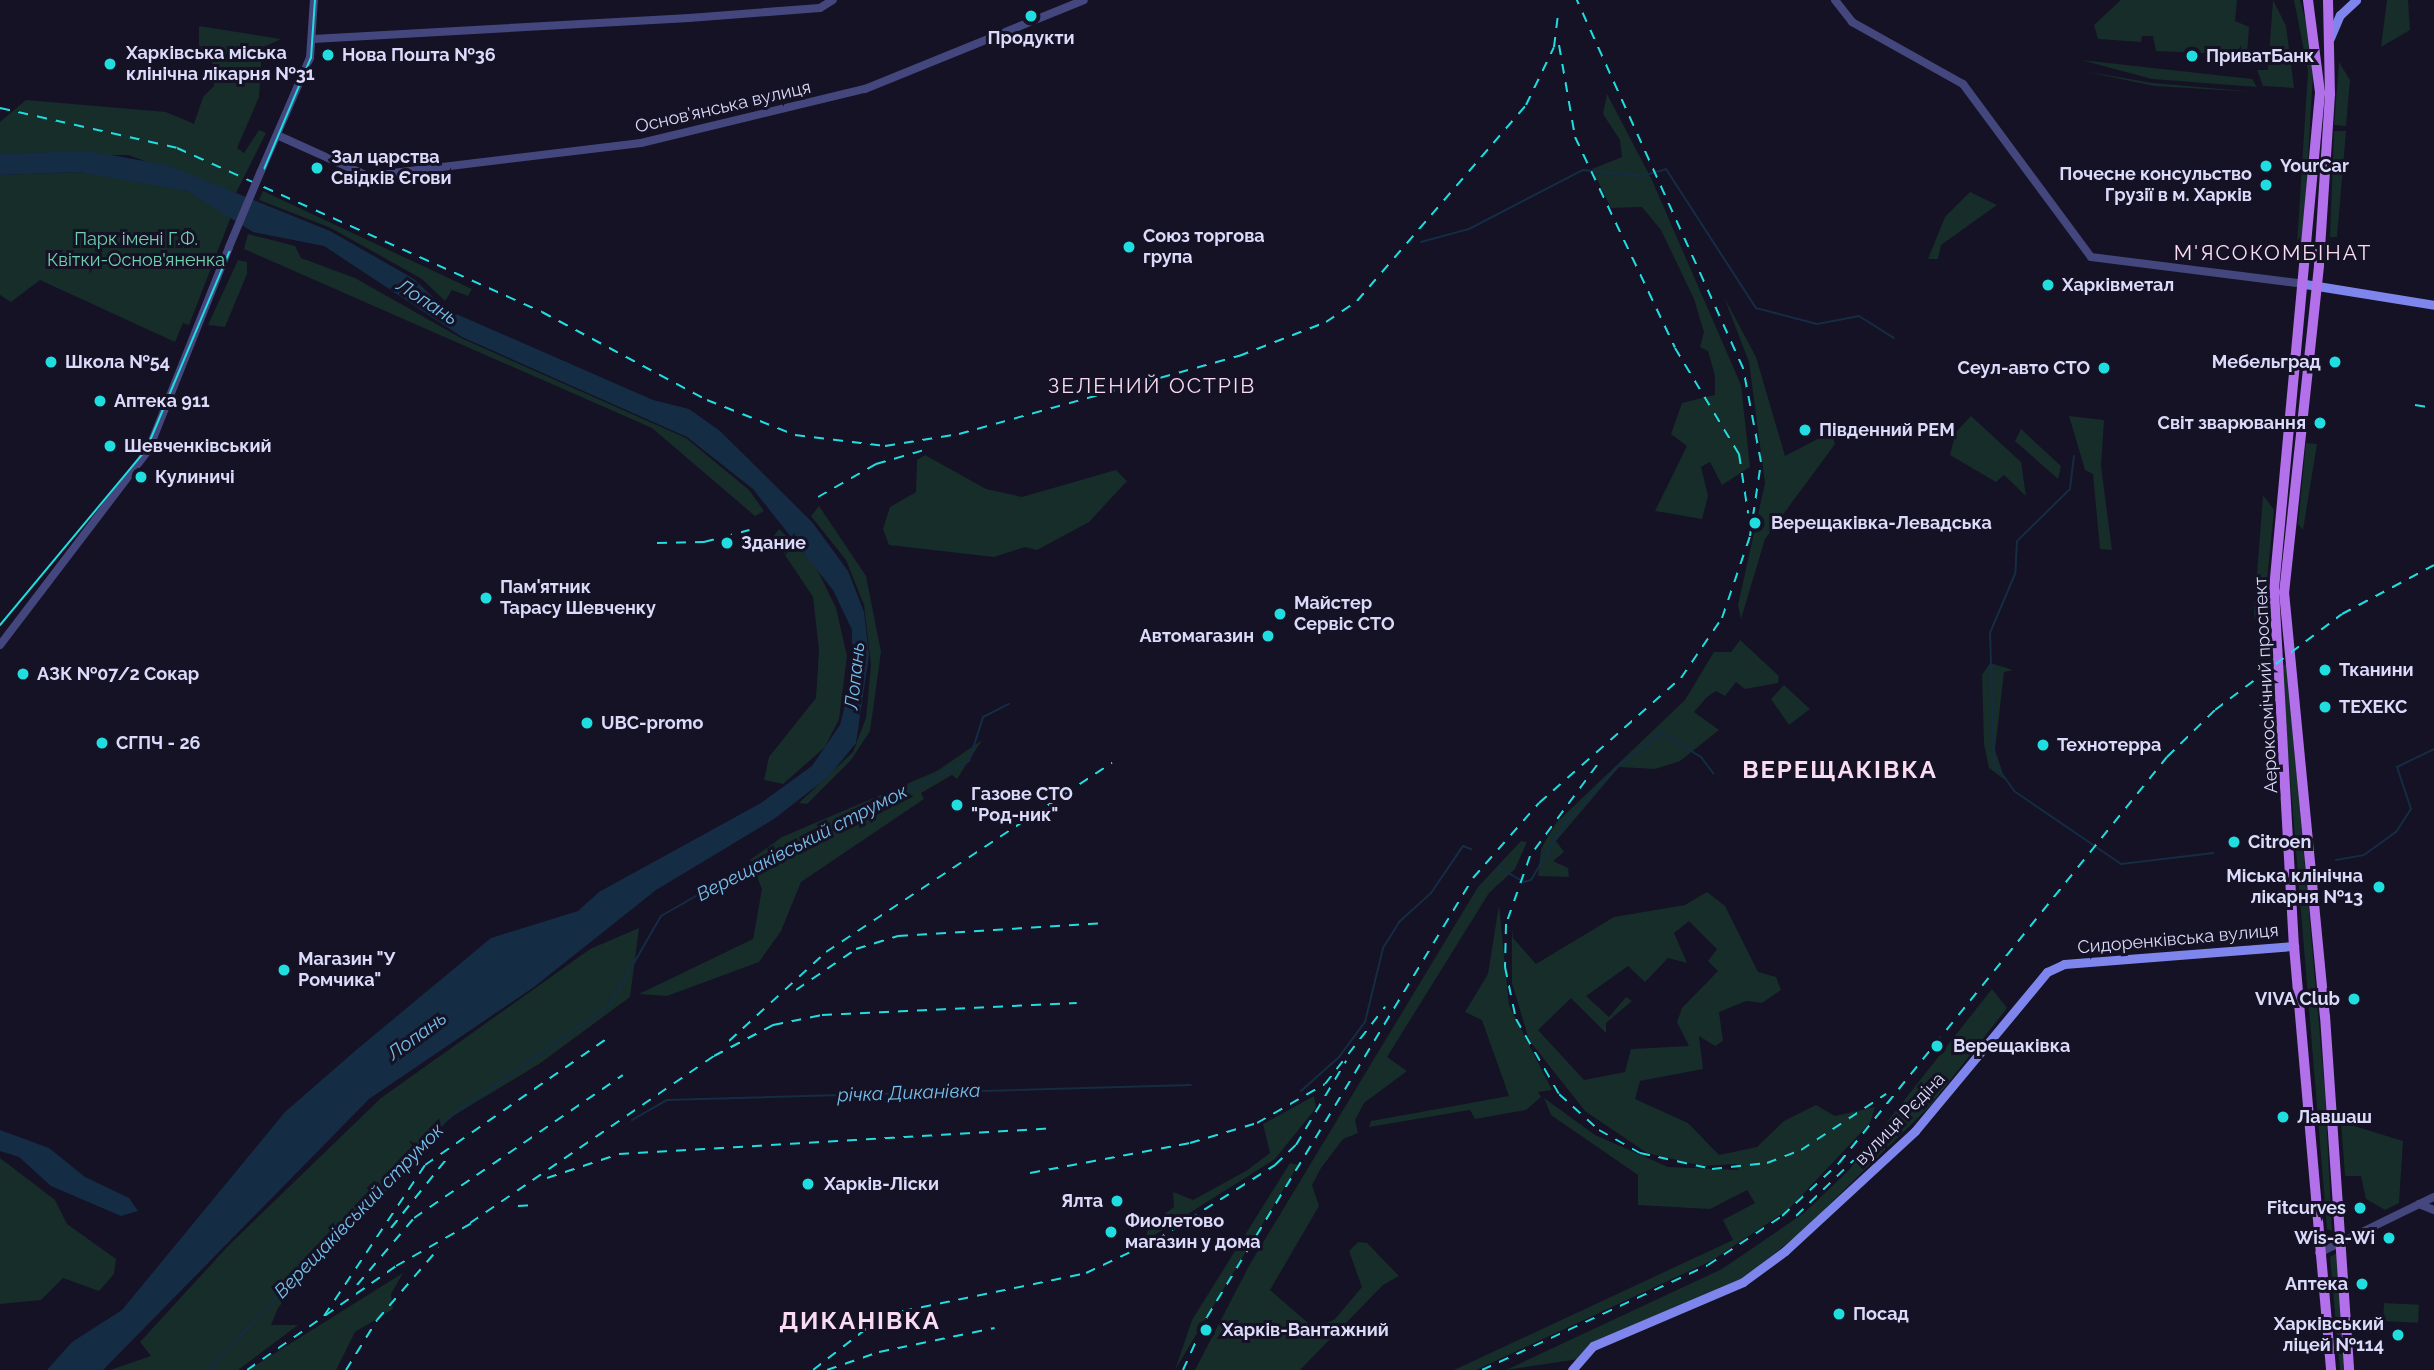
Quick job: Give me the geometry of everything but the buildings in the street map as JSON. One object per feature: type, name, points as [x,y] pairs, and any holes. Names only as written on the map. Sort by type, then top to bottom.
[{"type":"main road","name":"Аерокосмічний проспект","points":[[2308,0],[2320,93],[2305,284],[2274,590],[2294,946],[2331,1370]]},
{"type":"main road","name":"Аерокосмічний проспект","points":[[2328,0],[2330,40],[2316,288],[2284,592],[2341,1243],[2349,1370]]},
{"type":"main road","points":[[2330,40],[2340,15],[2356,0]]},
{"type":"main road","points":[[2305,284],[2316,288],[2434,305]]},
{"type":"main road","name":"Сидоренківська вулиця","points":[[2064,964],[2294,946]]},
{"type":"main road","name":"вулиця Рєдіна","points":[[1572,1370],[1593,1346],[1742,1282],[1915,1131],[2039,978],[2064,964]]},
{"type":"street","points":[[0,645],[148,452],[229,247],[277,135],[313,39],[314,0]]},
{"type":"street","points":[[313,39],[689,18],[820,8],[832,0]]},
{"type":"street","name":"Основ’янська вулиця","points":[[277,135],[368,176],[641,143],[865,89],[1084,0]]},
{"type":"street","points":[[1835,0],[1852,22],[1963,84],[2091,257],[2305,284]]},
{"type":"street","points":[[2319,1253],[2434,1197]]},
{"type":"street","points":[[2419,1204],[2434,1210]]},
{"type":"green space","points":[[2121,0],[2237,0],[2235,21],[2249,27],[2247,55],[2156,51],[2153,36],[2142,36],[2141,42],[2098,39],[2094,25]]},
{"type":"green space","points":[[2273,0],[2286,26],[2294,88],[2263,86],[2257,70],[2268,70]]},
{"type":"green space","points":[[2294,0],[2300,0],[2309,33],[2313,74],[2302,261],[2296,261],[2308,71]]},
{"type":"green space","points":[[2387,0],[2408,0],[2410,30],[2381,47]]},
{"type":"green space","points":[[199,26],[281,39],[262,48],[259,97],[237,148],[244,153],[259,130],[266,133],[236,193],[128,155],[0,155],[0,122],[26,100],[166,112],[194,124],[203,97],[214,86],[212,60],[199,52]]},
{"type":"green space","points":[[2081,60],[2252,79],[2257,87],[2152,79]]},
{"type":"green space","points":[[2339,62],[2350,80],[2346,126],[2334,125]]},
{"type":"green space","points":[[2083,71],[2153,83],[2255,92],[2154,86]]},
{"type":"green space","points":[[1607,94],[1651,178],[1741,385],[1750,467],[1722,485],[1710,462],[1701,467],[1708,496],[1702,519],[1655,511],[1687,446],[1671,434],[1682,403],[1715,395],[1715,376],[1708,351],[1700,347],[1704,332],[1694,299],[1661,230],[1642,207],[1611,208],[1592,169],[1622,157],[1620,140],[1603,114]]},
{"type":"green space","points":[[2334,131],[2346,131],[2337,237],[2330,237]]},
{"type":"green space","name":"Парк імені Г.Ф. Квітки-Основ'яненка","points":[[78,172],[145,179],[187,191],[232,214],[189,325],[183,323],[175,342],[40,280],[11,302],[0,295],[0,175]]},
{"type":"green space","points":[[263,191],[472,289],[468,296],[452,290],[445,301],[422,279],[331,228],[259,200]]},
{"type":"green space","points":[[1970,192],[1997,205],[1941,245],[1938,259],[1928,259],[1945,217]]},
{"type":"green space","points":[[248,234],[295,246],[301,258],[355,278],[461,338],[686,438],[749,490],[764,511],[755,516],[652,428],[244,249]]},
{"type":"green space","points":[[238,260],[247,262],[247,274],[225,327],[208,325]]},
{"type":"green space","points":[[1724,297],[1756,357],[1785,456],[1831,432],[1835,444],[1765,539],[1741,619],[1738,605],[1765,483],[1749,362]]},
{"type":"green space","points":[[1971,416],[2021,462],[2026,496],[2004,475],[1996,482],[1950,455],[1956,432]]},
{"type":"green space","points":[[2069,416],[2104,420],[2101,466],[2112,550],[2100,549],[2093,474],[2085,470]]},
{"type":"green space","points":[[2021,429],[2061,466],[2058,479],[2015,441]]},
{"type":"green space","points":[[2306,443],[2317,444],[2303,530],[2298,524]]},
{"type":"green space","points":[[925,455],[986,489],[1022,497],[1116,470],[1127,481],[1089,522],[1037,550],[1025,547],[994,557],[889,545],[883,529],[890,507],[916,492],[917,460]]},
{"type":"green space","points":[[2263,495],[2274,510],[2266,590],[2270,655],[2254,614]]},
{"type":"green space","points":[[819,506],[866,576],[881,652],[870,731],[851,760],[807,804],[799,803],[853,752],[866,718],[871,665],[864,605],[846,560],[811,516]]},
{"type":"green space","points":[[779,529],[814,563],[836,608],[847,656],[839,719],[825,747],[783,784],[764,780],[769,757],[816,698],[819,650],[813,597],[773,537]]},
{"type":"green space","points":[[1740,640],[1779,676],[1778,683],[1745,689],[1736,682],[1725,696],[1716,691],[1707,697],[1694,712],[1719,730],[1680,761],[1655,769],[1619,767],[1556,841],[1564,852],[1553,861],[1568,868],[1569,877],[1538,876],[1541,849],[1556,823],[1685,700],[1714,652],[1731,652]]},
{"type":"green space","points":[[1990,663],[2013,670],[2004,672],[1995,750],[2005,780],[1989,768],[1984,744],[1982,675]]},
{"type":"green space","points":[[2287,663],[2325,1093],[2332,1231],[2327,1229],[2281,667]]},
{"type":"green space","points":[[1784,685],[1810,709],[1789,725],[1771,699]]},
{"type":"green space","points":[[982,740],[957,779],[952,775],[921,793],[924,799],[801,882],[781,931],[759,962],[667,996],[639,994],[753,939],[762,889],[750,860],[782,837],[937,771]]},
{"type":"green space","points":[[1521,841],[1527,842],[1515,869],[1489,893],[1387,1057],[1407,1071],[1364,1103],[1355,1120],[1358,1133],[1343,1139],[1321,1168],[1312,1185],[1319,1206],[1270,1290],[1315,1329],[1335,1319],[1362,1287],[1349,1251],[1358,1242],[1367,1243],[1399,1276],[1383,1285],[1300,1370],[1195,1370],[1250,1264],[1478,887]]},
{"type":"green space","points":[[1707,892],[1725,906],[1758,972],[1776,977],[1781,990],[1762,1003],[1746,1001],[1719,1012],[1723,1041],[1715,1046],[1699,1036],[1703,1069],[1640,1081],[1635,1099],[1688,1123],[1719,1155],[1757,1147],[1784,1121],[1816,1105],[1835,1116],[1875,1107],[1870,1123],[1788,1210],[1711,1261],[1476,1370],[1454,1370],[1733,1240],[1723,1220],[1755,1203],[1747,1190],[1710,1209],[1638,1205],[1638,1175],[1551,1115],[1544,1098],[1595,1135],[1668,1167],[1739,1170],[1736,1164],[1702,1166],[1647,1153],[1585,1111],[1529,1040],[1512,983],[1512,928],[1513,938],[1536,964],[1614,917],[1685,905]],"holes":[[[1689,921],[1717,949],[1708,961],[1718,971],[1682,1008],[1677,1022],[1689,1046],[1631,1049],[1625,1072],[1584,1080],[1538,1030],[1571,998],[1606,1033],[1606,1023],[1632,1001],[1626,997],[1609,1017],[1586,996],[1628,966],[1645,982],[1668,958],[1687,963],[1674,933]]]},
{"type":"green space","points":[[1499,905],[1509,1005],[1552,1090],[1538,1092],[1541,1097],[1526,1110],[1475,1119],[1470,1110],[1369,1127],[1371,1121],[1509,1096],[1482,1020],[1465,1012],[1488,974]]},
{"type":"green space","points":[[639,928],[630,997],[539,1064],[453,1116],[408,1158],[379,1202],[358,1212],[278,1308],[271,1325],[298,1325],[238,1370],[110,1370],[151,1356],[140,1342],[229,1245],[381,1098],[590,949]]},
{"type":"green space","points":[[1992,989],[2007,1008],[1930,1106],[1801,1232],[1742,1280],[1593,1346],[1579,1359],[1506,1370],[1722,1269],[1804,1213],[1849,1170]]},
{"type":"green space","points":[[1314,1096],[1316,1108],[1275,1159],[1145,1241],[1149,1225],[1174,1207],[1173,1192],[1193,1200],[1246,1171],[1270,1153],[1263,1124]]},
{"type":"green space","points":[[2341,1122],[2403,1141],[2399,1203],[2385,1210],[2366,1199],[2361,1176],[2345,1176]]},
{"type":"green space","points":[[0,1158],[55,1200],[67,1224],[116,1259],[114,1274],[99,1291],[63,1278],[41,1300],[0,1304]]},
{"type":"green space","points":[[1290,1163],[1298,1165],[1175,1370],[1192,1320]]},
{"type":"green space","points":[[2337,1253],[2345,1370],[2340,1370],[2330,1257]]},
{"type":"green space","points":[[403,1273],[391,1294],[393,1309],[355,1332],[336,1370],[248,1370]]},
{"type":"green space","points":[[2384,1303],[2419,1305],[2418,1323],[2383,1321]]},
{"type":"water","name":"Лопань","points":[[88,151],[167,165],[330,231],[414,279],[445,309],[653,400],[689,409],[720,431],[812,522],[848,571],[864,612],[869,655],[856,743],[829,776],[774,819],[656,890],[534,987],[369,1099],[103,1370],[47,1370],[72,1342],[122,1310],[285,1112],[355,1051],[491,938],[578,911],[599,892],[761,803],[812,766],[840,725],[851,681],[852,630],[833,590],[753,489],[687,437],[462,337],[324,246],[253,232],[187,191],[78,172],[0,175],[0,154]]},
{"type":"water","points":[[0,1130],[49,1148],[85,1177],[129,1198],[138,1211],[121,1216],[51,1186],[19,1157],[0,1151]]},
{"type":"waterway","name":"Верещаківський струмок","points":[[1421,242],[1469,229],[1583,170],[1642,176],[1666,169],[1756,308],[1817,324],[1859,316],[1894,338]]},
{"type":"waterway","name":"Верещаківський струмок","points":[[2074,456],[2070,489],[2017,541],[2015,574],[1990,633],[1994,763],[2014,791],[2121,864],[2213,853]]},
{"type":"waterway","name":"Верещаківський струмок","points":[[208,1370],[444,1121],[609,1006],[661,916],[747,867],[969,761],[983,717],[1009,704]]},
{"type":"waterway","name":"річка Диканівка","points":[[1498,867],[1524,882],[1531,880],[1565,823],[1620,764],[1662,733],[1701,757],[1714,774]]},
{"type":"waterway","name":"Верещаківський струмок","points":[[2336,860],[2364,855],[2396,832],[2411,809],[2397,767],[2434,749]]},
{"type":"waterway","name":"річка Диканівка","points":[[1301,1091],[1339,1057],[1365,1022],[1383,948],[1399,922],[1431,893],[1463,846],[1471,849]]},
{"type":"waterway","name":"річка Диканівка","points":[[632,1120],[667,1100],[1191,1085]]},
{"type":"tram line","points":[[0,625],[146,450],[311,58],[315,0]]},
{"type":"railway","points":[[1183,1370],[1207,1317],[1473,878],[1539,803],[1681,678],[1722,618],[1750,536],[1761,462],[1743,368],[1577,0]]},
{"type":"railway","points":[[0,108],[177,148],[542,312],[707,400],[795,435],[885,446],[959,434],[1239,356],[1326,322],[1357,301],[1526,105],[1554,47],[1559,9]]},
{"type":"railway","points":[[1559,45],[1575,137],[1675,348],[1739,454],[1748,513]]},
{"type":"railway","points":[[2415,405],[2434,408]]},
{"type":"railway","points":[[818,497],[876,464],[931,448]]},
{"type":"railway","points":[[657,543],[704,542],[749,530]]},
{"type":"railway","points":[[1482,1370],[1708,1265],[1782,1216],[1839,1163],[2167,757],[2215,710],[2342,614],[2434,565]]},
{"type":"railway","points":[[729,1041],[826,952],[1112,763]]},
{"type":"railway","points":[[1597,765],[1530,856],[1506,924],[1505,967],[1516,1019],[1559,1094],[1599,1130],[1640,1153],[1712,1169],[1767,1163],[1801,1150],[1886,1094]]},
{"type":"railway","points":[[796,990],[856,949],[898,936],[1106,923]]},
{"type":"railway","points":[[470,1223],[714,1056],[773,1025],[822,1015],[1077,1003]]},
{"type":"railway","points":[[1030,1173],[1190,1143],[1257,1123],[1325,1084],[1385,1007]]},
{"type":"railway","points":[[324,1316],[425,1165],[612,1035]]},
{"type":"railway","points":[[813,1370],[884,1315],[1086,1273],[1156,1240],[1275,1165],[1296,1145],[1346,1061]]},
{"type":"railway","points":[[357,1285],[414,1218],[623,1075]]},
{"type":"railway","points":[[547,1178],[619,1154],[1052,1128]]},
{"type":"railway","points":[[1796,1216],[1858,1156]]},
{"type":"railway","points":[[391,1228],[448,1157]]},
{"type":"railway","points":[[518,1206],[535,1205]]},
{"type":"railway","points":[[247,1370],[396,1266],[479,1219]]},
{"type":"railway","points":[[346,1370],[377,1320],[439,1248]]},
{"type":"railway","points":[[827,1370],[879,1352],[995,1328]]},
{"type":"place","name":"Продукти","points":[[1031,16]]},
{"type":"place","name":"Нова Пошта №36","points":[[328,55]]},
{"type":"place","name":"ПриватБанк","points":[[2192,56]]},
{"type":"place","name":"Харківська міська клінічна лікарня №31","points":[[110,64]]},
{"type":"place","name":"YourCar","points":[[2266,166]]},
{"type":"place","name":"Зал царства Свідків Єгови","points":[[317,168]]},
{"type":"place","name":"Почесне консульство Грузії в м. Харків","points":[[2266,185]]},
{"type":"place","name":"Союз торгова група","points":[[1129,247]]},
{"type":"place","name":"Харківметал","points":[[2048,285]]},
{"type":"place","name":"Школа №54","points":[[51,362]]},
{"type":"place","name":"Мебельград","points":[[2335,362]]},
{"type":"place","name":"Сеул-авто СТО","points":[[2104,368]]},
{"type":"place","name":"Аптека 911","points":[[100,401]]},
{"type":"place","name":"Світ зварювання","points":[[2320,423]]},
{"type":"place","name":"Південний РЕМ","points":[[1805,430]]},
{"type":"place","name":"Шевченківський","points":[[110,446]]},
{"type":"place","name":"Кулиничі","points":[[141,477]]},
{"type":"place","name":"Верещаківка-Левадська","points":[[1755,523]]},
{"type":"place","name":"Здание","points":[[727,543]]},
{"type":"place","name":"Пам'ятник Тарасу Шевченку","points":[[486,598]]},
{"type":"place","name":"Майстер Сервіс СТО","points":[[1280,614]]},
{"type":"place","name":"Автомагазин","points":[[1268,636]]},
{"type":"place","name":"Тканини","points":[[2325,670]]},
{"type":"place","name":"АЗК №07/2 Сокар","points":[[23,674]]},
{"type":"place","name":"ТЕХЕКС","points":[[2325,707]]},
{"type":"place","name":"UBC-promo","points":[[587,723]]},
{"type":"place","name":"СГПЧ - 26","points":[[102,743]]},
{"type":"place","name":"Технотерра","points":[[2043,745]]},
{"type":"place","name":"Газове СТО \"Род-ник\"","points":[[957,805]]},
{"type":"place","name":"Citroen","points":[[2234,842]]},
{"type":"place","name":"Міська клінічна лікарня №13","points":[[2379,887]]},
{"type":"place","name":"Магазин \"У Ромчика\"","points":[[284,970]]},
{"type":"place","name":"VIVA Club","points":[[2354,999]]},
{"type":"place","name":"Верещаківка","points":[[1937,1046]]},
{"type":"place","name":"Лавшаш","points":[[2283,1117]]},
{"type":"place","name":"Харків-Ліски","points":[[808,1184]]},
{"type":"place","name":"Ялта","points":[[1117,1201]]},
{"type":"place","name":"Fitcurves","points":[[2360,1208]]},
{"type":"place","name":"Фиолетово магазин у дома","points":[[1111,1232]]},
{"type":"place","name":"Wis-a-Wi","points":[[2389,1238]]},
{"type":"place","name":"Аптека","points":[[2362,1284]]},
{"type":"place","name":"Посад","points":[[1839,1314]]},
{"type":"place","name":"Харків-Вантажний","points":[[1206,1330]]},
{"type":"place","name":"Харківський ліцей №114","points":[[2398,1335]]},
{"type":"district","name":"М'ЯСОКОМБІНАТ","points":[[2273,253]]},
{"type":"district","name":"ЗЕЛЕНИЙ ОСТРІВ","points":[[1152,386]]},
{"type":"district","name":"ВЕРЕЩАКІВКА","points":[[1840,770]]},
{"type":"district","name":"ДИКАНІВКА","points":[[860,1321]]}]
